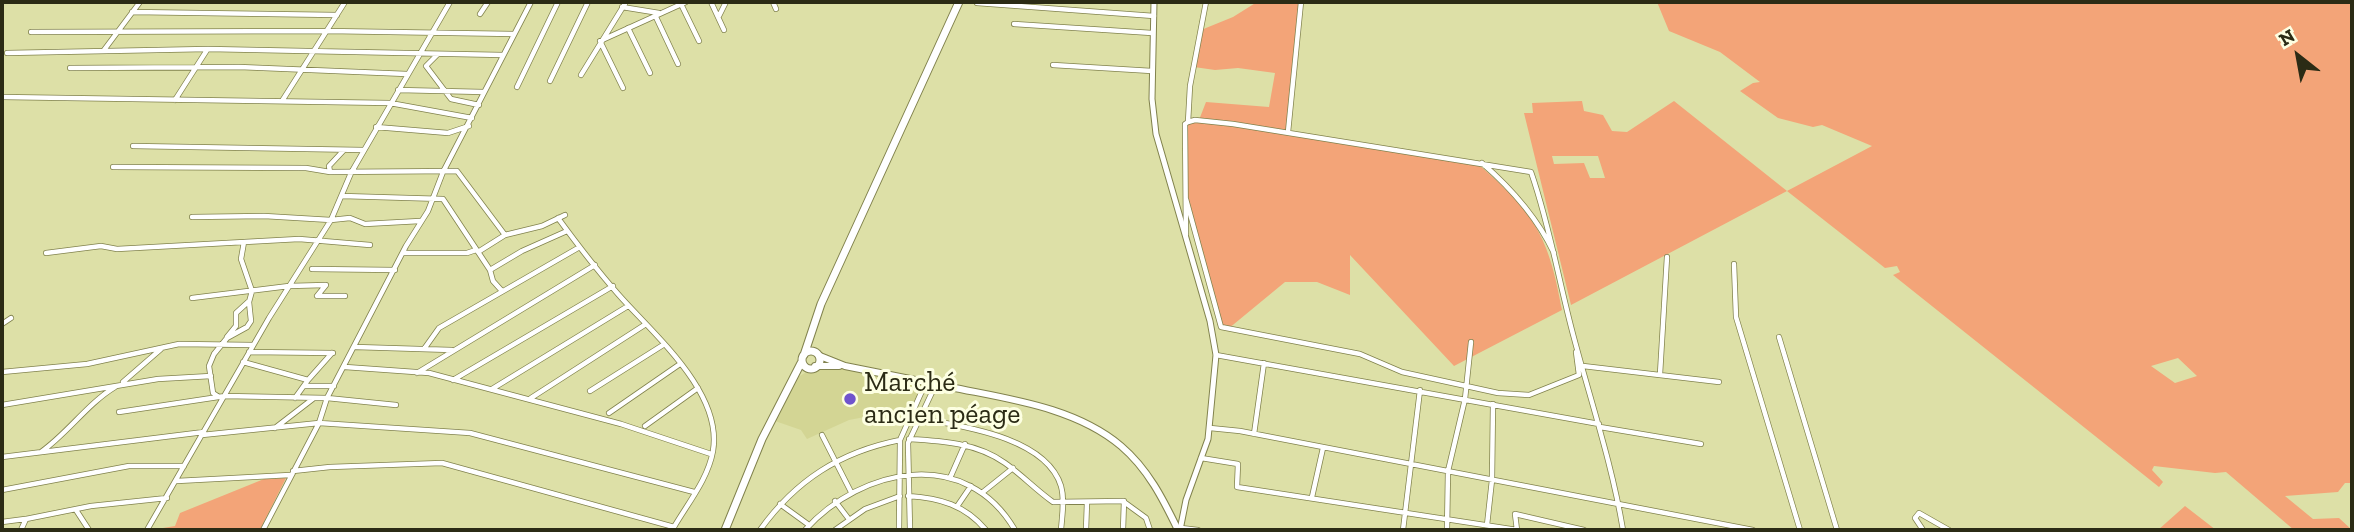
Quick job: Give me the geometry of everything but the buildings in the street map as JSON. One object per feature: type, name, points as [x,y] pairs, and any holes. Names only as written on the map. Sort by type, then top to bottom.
[{"type":"highway","points":[[725,530],[747,473],[784,393],[808,359],[809,336],[958,2]]},
{"type":"highway","points":[[808,359],[816,366]]},
{"type":"main road","points":[[808,359],[927,381],[1058,411],[1104,433],[1142,465],[1180,529]]},
{"type":"main road","points":[[816,366],[845,366]]},
{"type":"street","points":[[103,51],[140,2]]},
{"type":"street","points":[[282,101],[345,2]]},
{"type":"street","points":[[148,530],[253,345],[331,220],[363,150],[450,2]]},
{"type":"street","points":[[480,14],[488,2]]},
{"type":"street","points":[[263,530],[319,423],[327,398],[434,196],[443,172],[531,2]]},
{"type":"street","points":[[517,87],[558,2]]},
{"type":"street","points":[[550,81],[588,2]]},
{"type":"street","points":[[711,2],[724,30]]},
{"type":"street","points":[[718,18],[726,2]]},
{"type":"street","points":[[773,2],[776,9]]},
{"type":"street","points":[[1154,2],[1152,71],[1156,134],[1210,321],[1216,355],[1210,428],[1186,500],[1180,529],[1198,530]]},
{"type":"street","points":[[1186,243],[1185,124],[1188,122],[1190,86],[1206,2]]},
{"type":"street","points":[[1288,132],[1301,2]]},
{"type":"street","points":[[600,41],[683,3],[699,41]]},
{"type":"street","points":[[977,3],[1154,16]]},
{"type":"street","points":[[581,75],[624,4],[657,14]]},
{"type":"street","points":[[132,12],[337,15]]},
{"type":"street","points":[[657,14],[678,64]]},
{"type":"street","points":[[1014,24],[1152,33]]},
{"type":"street","points":[[628,28],[650,73]]},
{"type":"street","points":[[31,32],[327,31],[514,34]]},
{"type":"street","points":[[600,41],[622,88]]},
{"type":"street","points":[[7,52],[208,49],[503,55]]},
{"type":"street","points":[[175,100],[208,49]]},
{"type":"street","points":[[438,54],[426,66],[432,78],[448,91],[451,99],[479,105]]},
{"type":"street","points":[[1053,65],[1152,71]]},
{"type":"street","points":[[70,68],[196,67],[407,74]]},
{"type":"street","points":[[398,90],[485,92]]},
{"type":"street","points":[[2,97],[390,103],[472,118]]},
{"type":"street","points":[[1188,122],[1199,120],[1288,132],[1531,172],[1553,236],[1576,344],[1600,426],[1620,506],[1623,530]]},
{"type":"street","points":[[376,127],[448,132],[469,126]]},
{"type":"street","points":[[133,146],[363,150]]},
{"type":"street","points":[[330,172],[329,166],[344,150]]},
{"type":"street","points":[[1481,163],[1506,184],[1544,229],[1559,267]]},
{"type":"street","points":[[113,167],[306,168],[351,173],[460,173],[505,235]]},
{"type":"street","points":[[342,196],[434,196],[443,199],[490,270],[493,281],[502,291]]},
{"type":"street","points":[[1186,198],[1221,327],[1360,354],[1402,372],[1464,386],[1499,393],[1529,395],[1579,375],[1576,344]]},
{"type":"street","points":[[403,253],[477,251],[505,235],[542,226],[565,215]]},
{"type":"street","points":[[191,217],[264,216],[331,220],[350,218],[365,224],[421,221]]},
{"type":"street","points":[[176,481],[292,473],[323,466],[407,467],[442,463],[674,527],[711,454],[714,440],[711,420],[698,388],[680,364],[578,247],[558,218]]},
{"type":"street","points":[[490,270],[522,251],[567,231]]},
{"type":"street","points":[[46,253],[102,246],[117,249],[299,239],[370,245]]},
{"type":"street","points":[[227,338],[249,324],[252,291],[241,259],[244,242]]},
{"type":"street","points":[[424,349],[439,328],[578,247]]},
{"type":"street","points":[[1660,374],[1667,257]]},
{"type":"street","points":[[1734,264],[1736,317],[1800,530]]},
{"type":"street","points":[[417,374],[595,265]]},
{"type":"street","points":[[312,269],[395,270]]},
{"type":"street","points":[[192,298],[289,286],[326,285],[317,296],[345,296]]},
{"type":"street","points":[[453,381],[613,286]]},
{"type":"street","points":[[223,397],[214,393],[209,366],[221,344],[236,326],[236,313],[249,302]]},
{"type":"street","points":[[491,389],[628,306]]},
{"type":"street","points":[[2,318],[11,318],[2,324]]},
{"type":"street","points":[[530,399],[646,324]]},
{"type":"street","points":[[1779,337],[1837,530]]},
{"type":"street","points":[[1447,530],[1448,471],[1465,399],[1464,386],[1471,342]]},
{"type":"street","points":[[2,372],[87,364],[179,344],[253,345]]},
{"type":"street","points":[[590,391],[664,345]]},
{"type":"street","points":[[355,347],[453,351]]},
{"type":"street","points":[[38,454],[75,424],[81,413],[101,394],[122,383],[161,348]]},
{"type":"street","points":[[249,352],[332,353],[295,398]]},
{"type":"street","points":[[1216,355],[1420,390],[1701,444]]},
{"type":"street","points":[[243,362],[308,380]]},
{"type":"street","points":[[1254,434],[1264,363]]},
{"type":"street","points":[[609,413],[680,364]]},
{"type":"street","points":[[1583,366],[1719,382]]},
{"type":"street","points":[[345,368],[429,373],[621,424],[711,454]]},
{"type":"street","points":[[2,405],[67,396],[122,383],[211,376]]},
{"type":"street","points":[[899,530],[900,440],[927,381]]},
{"type":"street","points":[[910,530],[909,439],[936,384]]},
{"type":"street","points":[[303,386],[334,386]]},
{"type":"street","points":[[645,426],[698,388]]},
{"type":"street","points":[[1403,530],[1420,390]]},
{"type":"street","points":[[119,412],[223,397],[327,398],[396,405]]},
{"type":"street","points":[[275,429],[314,398]]},
{"type":"street","points":[[1487,525],[1492,480],[1493,404]]},
{"type":"street","points":[[918,418],[984,431],[1028,450],[1057,478],[1063,503],[1061,530]]},
{"type":"street","points":[[2,457],[319,423],[470,433],[694,492]]},
{"type":"street","points":[[1210,428],[1254,434],[1753,530]]},
{"type":"street","points":[[822,435],[851,492]]},
{"type":"street","points":[[909,439],[965,444],[992,454],[1013,468],[1049,500],[1063,503],[1124,501],[1146,518],[1150,529]]},
{"type":"street","points":[[760,530],[779,504],[808,476],[860,448],[900,440]]},
{"type":"street","points":[[950,478],[965,444]]},
{"type":"street","points":[[1312,497],[1323,448]]},
{"type":"street","points":[[1201,458],[1238,464],[1237,487],[1517,530],[1515,514],[1584,530]]},
{"type":"street","points":[[2,490],[129,466],[185,466]]},
{"type":"street","points":[[983,492],[1013,468]]},
{"type":"street","points":[[779,504],[807,528],[835,501],[851,492],[899,477],[950,478],[983,492],[1006,514],[1014,530]]},
{"type":"street","points":[[958,505],[971,486]]},
{"type":"street","points":[[835,530],[848,518],[866,508],[900,496]]},
{"type":"street","points":[[908,496],[932,497],[958,505],[968,511],[986,530]]},
{"type":"street","points":[[2,522],[167,498]]},
{"type":"street","points":[[835,501],[848,518]]},
{"type":"street","points":[[1123,530],[1124,501]]},
{"type":"street","points":[[1086,530],[1087,502]]},
{"type":"street","points":[[76,510],[89,530]]},
{"type":"street","points":[[1923,530],[1915,518],[1919,513],[1949,530]]},
{"type":"street","points":[[21,530],[26,519]]},
{"type":"shaded area","points":[[1257,2],[1302,2],[1288,132],[1478,164],[1513,197],[1536,228],[1551,263],[1562,310],[1454,366],[1350,255],[1350,295],[1317,282],[1285,282],[1228,329],[1221,327],[1186,199],[1185,124],[1199,120],[1206,102],[1269,107],[1275,73],[1238,68],[1215,70],[1194,67],[1201,30],[1233,17]]},
{"type":"shaded area","points":[[1657,2],[2352,2],[2352,483],[2345,483],[2338,492],[2285,496],[2313,519],[2339,518],[2352,530],[2294,530],[2226,472],[2154,466],[2152,470],[2163,482],[2159,487],[1893,275],[1900,272],[1897,266],[1885,268],[1787,191],[1872,146],[1822,125],[1813,127],[1778,118],[1740,91],[1760,82],[1720,52],[1669,31]],"holes":[[[2178,358],[2197,376],[2175,383],[2151,366]]]},
{"type":"shaded area","points":[[1582,101],[1584,111],[1603,115],[1612,131],[1627,132],[1674,101],[1787,191],[1571,305],[1524,113],[1533,113],[1532,103]],"holes":[[[1552,156],[1598,156],[1605,178],[1590,178],[1584,163],[1554,164]]]},
{"type":"shaded area","name":"Marché ancien péage","points":[[815,367],[843,367],[925,382],[912,408],[849,420],[807,439],[801,430],[775,421],[798,377]]},
{"type":"shaded area","points":[[286,478],[260,530],[151,530],[175,526],[180,513],[264,479]]},
{"type":"shaded area","points":[[2185,506],[2216,530],[2158,530]]},
{"type":"place","name":"Marché ancien péage","points":[[850,399]]}]
